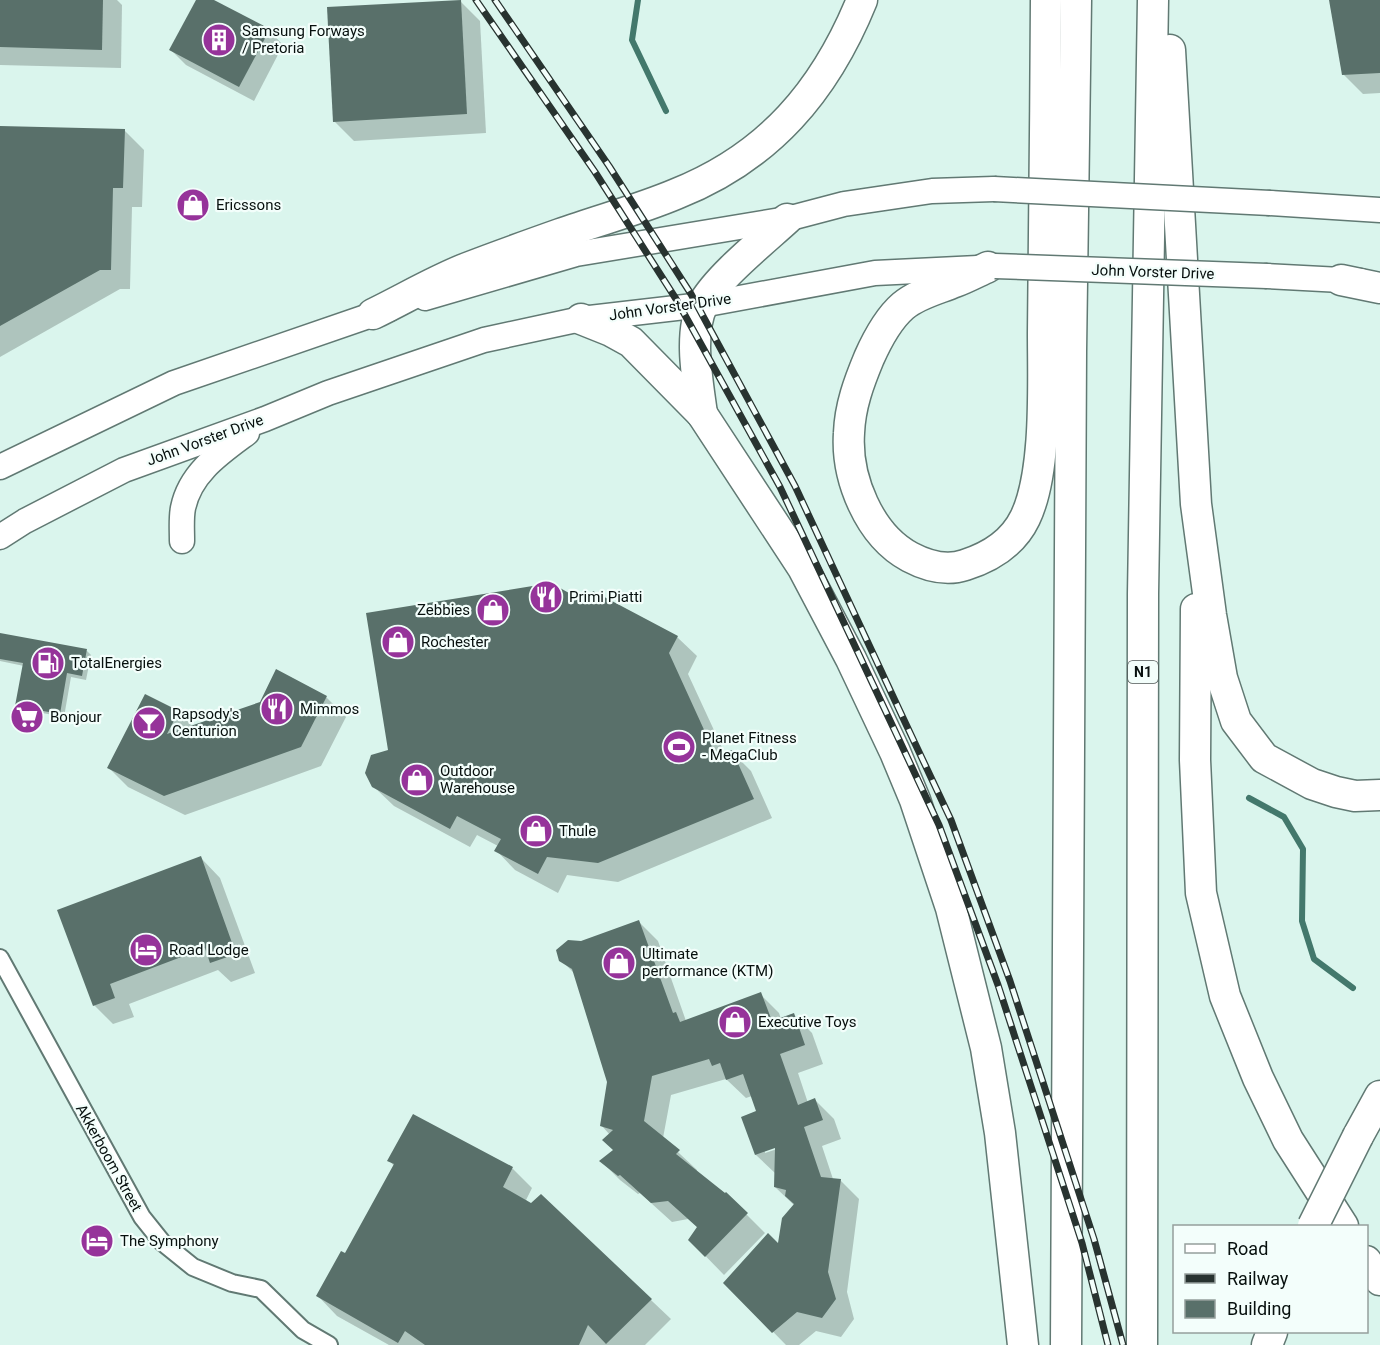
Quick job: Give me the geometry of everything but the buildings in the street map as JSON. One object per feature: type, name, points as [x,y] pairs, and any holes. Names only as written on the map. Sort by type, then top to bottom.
[{"type":"highway","points":[[373,314],[465,269],[676,194],[731,167],[759,146],[798,110],[826,73],[862,0]]},
{"type":"highway","points":[[992,266],[913,300],[894,315],[874,347],[863,373],[855,394],[850,423],[848,447],[855,481],[867,512],[890,544],[909,556],[930,565],[946,568],[981,560],[1006,544],[1024,521],[1030,507],[1039,458],[1044,322],[1046,0]]},
{"type":"highway","points":[[1066,1345],[1072,294],[1076,0]]},
{"type":"highway","name":"N1","points":[[1142,1345],[1143,594],[1153,0]]},
{"type":"highway","points":[[1167,0],[1196,504],[1195,760],[1201,892],[1225,996],[1258,1078],[1288,1140],[1342,1225]]},
{"type":"highway","points":[[702,414],[694,351],[702,305],[731,271],[787,219]]},
{"type":"highway","points":[[1341,280],[1380,288]]},
{"type":"highway","points":[[581,319],[631,342],[702,414],[803,568],[865,686],[915,800],[951,908],[986,1048],[1000,1133],[1023,1345]]},
{"type":"highway","points":[[1196,504],[1222,678],[1236,721],[1264,758],[1280,768],[1312,784],[1336,792],[1355,796],[1380,795]]},
{"type":"highway","points":[[1314,1225],[1380,1096]]},
{"type":"highway","points":[[1368,1264],[1380,1280]]},
{"type":"main road","points":[[0,467],[14,458],[174,382],[373,314],[576,254],[787,219],[843,204],[932,191],[994,189],[1270,202],[1380,210]]},
{"type":"main road","name":"John Vorster Drive","points":[[0,537],[25,521],[124,470],[328,393],[484,340],[581,319],[702,305],[875,273],[992,266],[1380,282]]},
{"type":"main road","points":[[182,541],[183,506],[196,478],[222,452],[266,418]]},
{"type":"street","name":"Akkerboom Street","points":[[0,958],[142,1217],[162,1242],[193,1267],[232,1283],[261,1289],[303,1330],[329,1345]]},
{"type":"waterway","points":[[638,0],[632,40],[666,111]]},
{"type":"waterway","points":[[1249,798],[1284,817],[1303,849],[1302,921],[1314,959],[1353,988]]},
{"type":"railway","points":[[476,0],[595,172],[676,299],[780,487],[894,729],[939,825],[998,985],[1082,1243],[1108,1345]]},
{"type":"railway","points":[[495,0],[609,166],[691,294],[795,486],[951,820],[1010,981],[1094,1239],[1123,1345]]},
{"type":"place","name":"Samsung Forways / Pretoria","points":[[219,40]]},
{"type":"place","name":"Ericssons","points":[[193,205]]},
{"type":"place","name":"Primi Piatti","points":[[546,597]]},
{"type":"place","name":"Zebbies","points":[[493,610]]},
{"type":"place","name":"Rochester","points":[[398,642]]},
{"type":"place","name":"TotalEnergies","points":[[48,663]]},
{"type":"place","name":"Mimmos","points":[[277,709]]},
{"type":"place","name":"Bonjour","points":[[27,717]]},
{"type":"place","name":"Rapsody's Centurion","points":[[149,723]]},
{"type":"place","name":"Planet Fitness - MegaClub","points":[[679,747]]},
{"type":"place","name":"Outdoor Warehouse","points":[[417,780]]},
{"type":"place","name":"Thule","points":[[536,831]]},
{"type":"place","name":"Road Lodge","points":[[146,950]]},
{"type":"place","name":"Ultimate performance (KTM)","points":[[619,963]]},
{"type":"place","name":"Executive Toys","points":[[735,1022]]},
{"type":"place","name":"The Symphony","points":[[97,1241]]}]
